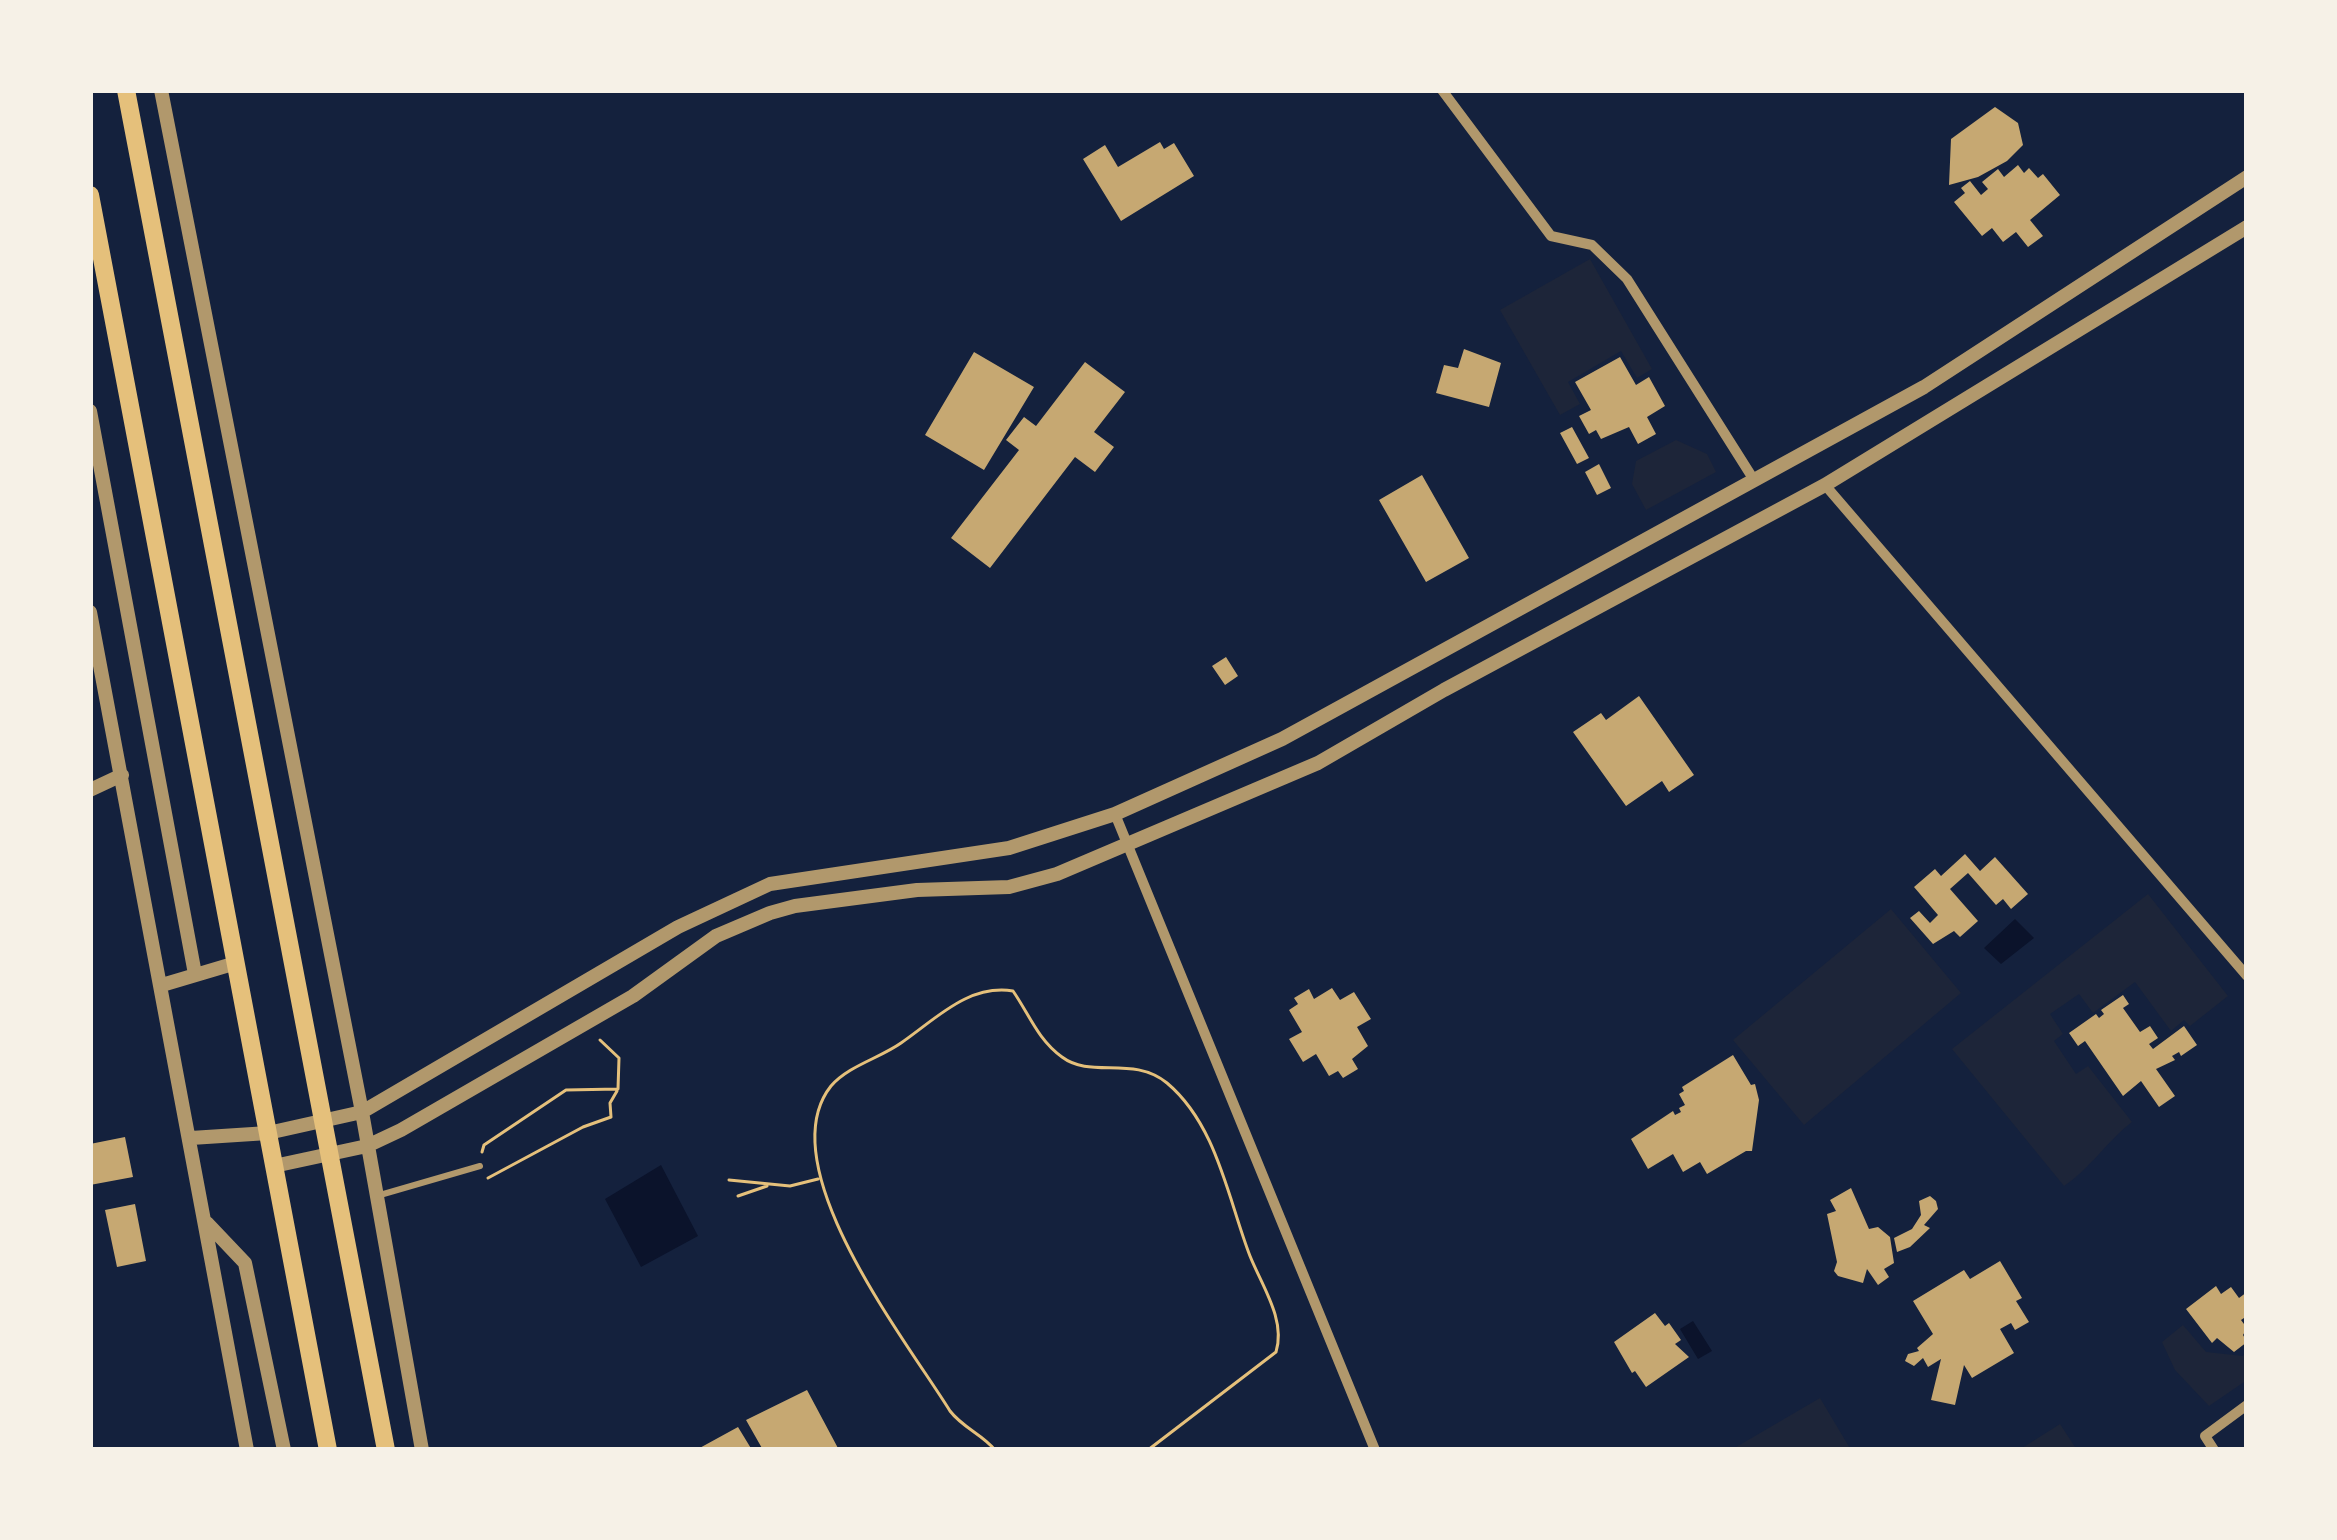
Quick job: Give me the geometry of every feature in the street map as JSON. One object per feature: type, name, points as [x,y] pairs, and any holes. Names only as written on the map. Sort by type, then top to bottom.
[{"type":"highway","points":[[126,90],[386,1450]]},
{"type":"highway","points":[[90,195],[328,1450]]},
{"type":"street","points":[[160,90],[362,1112],[422,1450]]},
{"type":"street","points":[[1442,90],[1551,236],[1592,245],[1627,279],[1754,480]]},
{"type":"street","points":[[191,1138],[268,1133],[362,1112],[678,927],[770,884],[1009,848],[1114,814],[1282,739],[1924,387],[2247,177]]},
{"type":"street","points":[[274,1166],[368,1146],[439,1110],[633,996],[716,936],[770,914],[795,906],[916,890],[1009,886],[1057,874],[1318,763],[1825,485],[2247,227]]},
{"type":"street","points":[[90,411],[195,974]]},
{"type":"street","points":[[1825,485],[2247,976]]},
{"type":"street","points":[[90,613],[248,1450]]},
{"type":"street","points":[[90,790],[122,775]]},
{"type":"street","points":[[1114,814],[1375,1450]]},
{"type":"street","points":[[162,985],[236,963]]},
{"type":"street","points":[[206,1221],[245,1263],[284,1450]]},
{"type":"street","points":[[2214,1450],[2205,1436],[2247,1405]]},
{"type":"lane","points":[[375,1197],[480,1166]]},
{"type":"path","points":[[995,1450],[950,1411],[849,1247],[826,1204],[813,1128],[830,1087],[970,994],[985,990],[1013,991],[1041,1037],[1064,1060],[1148,1070],[1169,1085],[1191,1110],[1226,1179],[1280,1337],[1276,1352],[1148,1450]]},
{"type":"path","points":[[484,1180],[583,1126],[611,1117],[619,1058],[600,1040]]},
{"type":"path","points":[[480,1166],[484,1145],[566,1090],[618,1090]]},
{"type":"path","points":[[729,1180],[790,1186],[820,1178]]},
{"type":"path","points":[[738,1196],[769,1185]]},
{"type":"shaded area","points":[[1590,259],[1652,369],[1637,378],[1621,351],[1568,382],[1580,404],[1560,415],[1500,310]]},
{"type":"shaded area","points":[[1676,440],[1707,454],[1716,472],[1646,510],[1632,484],[1636,461]]},
{"type":"shaded area","points":[[2148,894],[2228,996],[2190,1026],[2184,1020],[2171,1031],[2135,982],[2093,1013],[2079,994],[2050,1014],[2063,1034],[2054,1041],[2076,1074],[2088,1066],[2132,1122],[2064,1186],[1952,1049]]},
{"type":"shaded area","points":[[1891,909],[1961,993],[1804,1125],[1733,1040]]},
{"type":"shaded area","points":[[2015,919],[2034,938],[2001,964],[1984,948]]},
{"type":"shaded area","points":[[661,1165],[698,1236],[641,1267],[605,1199]]},
{"type":"shaded area","points":[[1693,1321],[1712,1351],[1698,1359],[1680,1329]]},
{"type":"shaded area","points":[[2183,1325],[2206,1352],[2243,1356],[2247,1350],[2247,1380],[2209,1406],[2175,1370],[2162,1342]]},
{"type":"shaded area","points":[[1820,1398],[1851,1450],[1731,1450]]},
{"type":"shaded area","points":[[2060,1424],[2077,1450],[2019,1450]]},
{"type":"building","points":[[1995,107],[2018,123],[2023,145],[2007,161],[1978,177],[1949,185],[1951,139]]},
{"type":"building","points":[[1160,142],[1164,149],[1174,143],[1194,176],[1121,221],[1083,159],[1105,145],[1118,167]]},
{"type":"building","points":[[2018,165],[2024,173],[2029,168],[2038,178],[2043,174],[2060,195],[2030,220],[2043,236],[2028,247],[2016,232],[2003,242],[1992,228],[1982,236],[1954,202],[1970,181],[1981,195],[1988,189],[1982,182],[1998,169],[2004,177]]},
{"type":"building","points":[[1464,349],[1501,363],[1489,407],[1436,393],[1444,365],[1458,368]]},
{"type":"building","points":[[974,352],[1034,387],[984,470],[925,435]]},
{"type":"building","points":[[1620,357],[1636,385],[1649,377],[1665,406],[1647,417],[1656,434],[1638,444],[1629,427],[1601,439],[1596,430],[1589,434],[1579,416],[1591,410],[1575,382]]},
{"type":"building","points":[[1085,362],[1125,392],[1094,432],[1114,447],[1095,472],[1075,457],[990,568],[951,538],[1019,450],[1006,440],[1024,417],[1036,426]]},
{"type":"building","points":[[1572,427],[1589,458],[1577,464],[1560,433]]},
{"type":"building","points":[[1599,464],[1611,488],[1597,495],[1585,472]]},
{"type":"building","points":[[1422,475],[1469,558],[1426,582],[1379,500]]},
{"type":"building","points":[[1226,657],[1238,676],[1225,685],[1212,666]]},
{"type":"building","points":[[1639,696],[1694,775],[1669,792],[1662,781],[1626,806],[1573,732],[1601,713],[1606,720]]},
{"type":"building","points":[[1965,854],[1980,871],[1995,857],[2028,894],[2011,909],[2003,899],[1996,905],[1968,873],[1950,889],[1978,921],[1960,937],[1954,931],[1933,944],[1910,918],[1919,911],[1930,923],[1938,915],[1914,887],[1935,869],[1941,876]]},
{"type":"building","points":[[1332,988],[1340,1000],[1354,992],[1371,1019],[1357,1027],[1368,1046],[1352,1059],[1358,1069],[1343,1078],[1338,1071],[1329,1076],[1316,1054],[1303,1062],[1289,1039],[1302,1032],[1289,1010],[1298,1004],[1294,998],[1309,989],[1314,999]]},
{"type":"building","points":[[2123,995],[2129,1004],[2123,1008],[2140,1032],[2150,1026],[2158,1038],[2149,1044],[2153,1049],[2184,1026],[2197,1045],[2156,1069],[2175,1096],[2159,1107],[2141,1081],[2123,1096],[2085,1041],[2078,1046],[2069,1033],[2096,1014],[2099,1018],[2104,1014],[2101,1010]]},
{"type":"building","points":[[1733,1055],[1751,1085],[1755,1084],[1759,1100],[1752,1151],[1707,1174],[1700,1162],[1683,1172],[1673,1154],[1648,1169],[1631,1139],[1673,1111],[1675,1115],[1681,1112],[1679,1108],[1685,1105],[1679,1094],[1682,1087]]},
{"type":"building","points":[[125,1137],[133,1177],[90,1185],[90,1144]]},
{"type":"building","points":[[1851,1188],[1869,1229],[1878,1227],[1890,1237],[1894,1263],[1884,1269],[1889,1277],[1878,1285],[1867,1269],[1863,1283],[1834,1271],[1837,1262],[1827,1214],[1836,1211],[1830,1200]]},
{"type":"building","points":[[1930,1196],[1938,1209],[1924,1225],[1930,1228],[1910,1247],[1897,1252],[1894,1238],[1912,1229],[1921,1215],[1919,1201]]},
{"type":"building","points":[[135,1204],[146,1261],[117,1267],[105,1210]]},
{"type":"building","points":[[2000,1261],[2022,1298],[2016,1301],[2029,1322],[2015,1330],[2011,1323],[2000,1329],[2014,1353],[1972,1378],[1964,1365],[1955,1405],[1931,1400],[1941,1359],[1928,1367],[1923,1358],[1914,1366],[1905,1361],[1933,1334],[1913,1301],[1964,1270],[1970,1279]]},
{"type":"building","points":[[2216,1286],[2221,1294],[2231,1287],[2239,1298],[2247,1292],[2247,1316],[2241,1320],[2247,1328],[2243,1335],[2247,1342],[2234,1352],[2217,1338],[2212,1343],[2186,1309]]},
{"type":"building","points":[[1655,1313],[1665,1326],[1669,1323],[1681,1340],[1675,1344],[1689,1357],[1646,1387],[1614,1342]]},
{"type":"building","points":[[807,1390],[839,1450],[763,1450],[746,1420]]},
{"type":"building","points":[[738,1427],[752,1450],[696,1450]]}]
